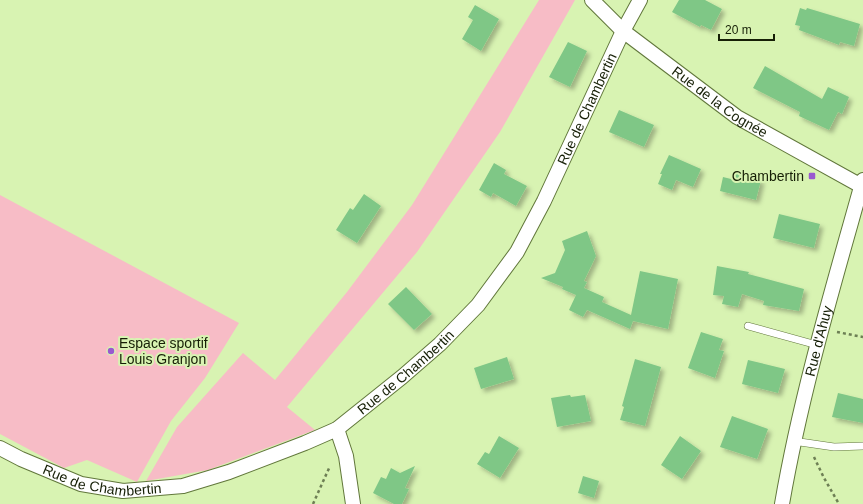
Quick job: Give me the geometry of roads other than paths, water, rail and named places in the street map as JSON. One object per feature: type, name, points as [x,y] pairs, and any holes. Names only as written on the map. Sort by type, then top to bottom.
[{"type":"street","name":"Rue de la Cognée","points":[[592,0],[623,31],[737,117],[862,185]]},
{"type":"street","name":"Rue de Chambertin","points":[[0,448],[21,459],[81,484],[124,491],[189,484],[229,472],[306,443],[336,429],[435,348],[478,305],[498,279],[517,252],[531,228],[623,31],[640,0]]},
{"type":"street","name":"Rue d'Ahuy","points":[[782,504],[793,441],[821,329],[862,185]]},
{"type":"street","points":[[336,429],[346,456],[353,504]]},
{"type":"lane","points":[[748,326],[817,346]]},
{"type":"lane","points":[[793,441],[834,447],[863,446]]},
{"type":"place","name":"Chambertin","points":[[812,176]]},
{"type":"place","name":"Espace sportif Louis Granjon","points":[[111,351]]}]
